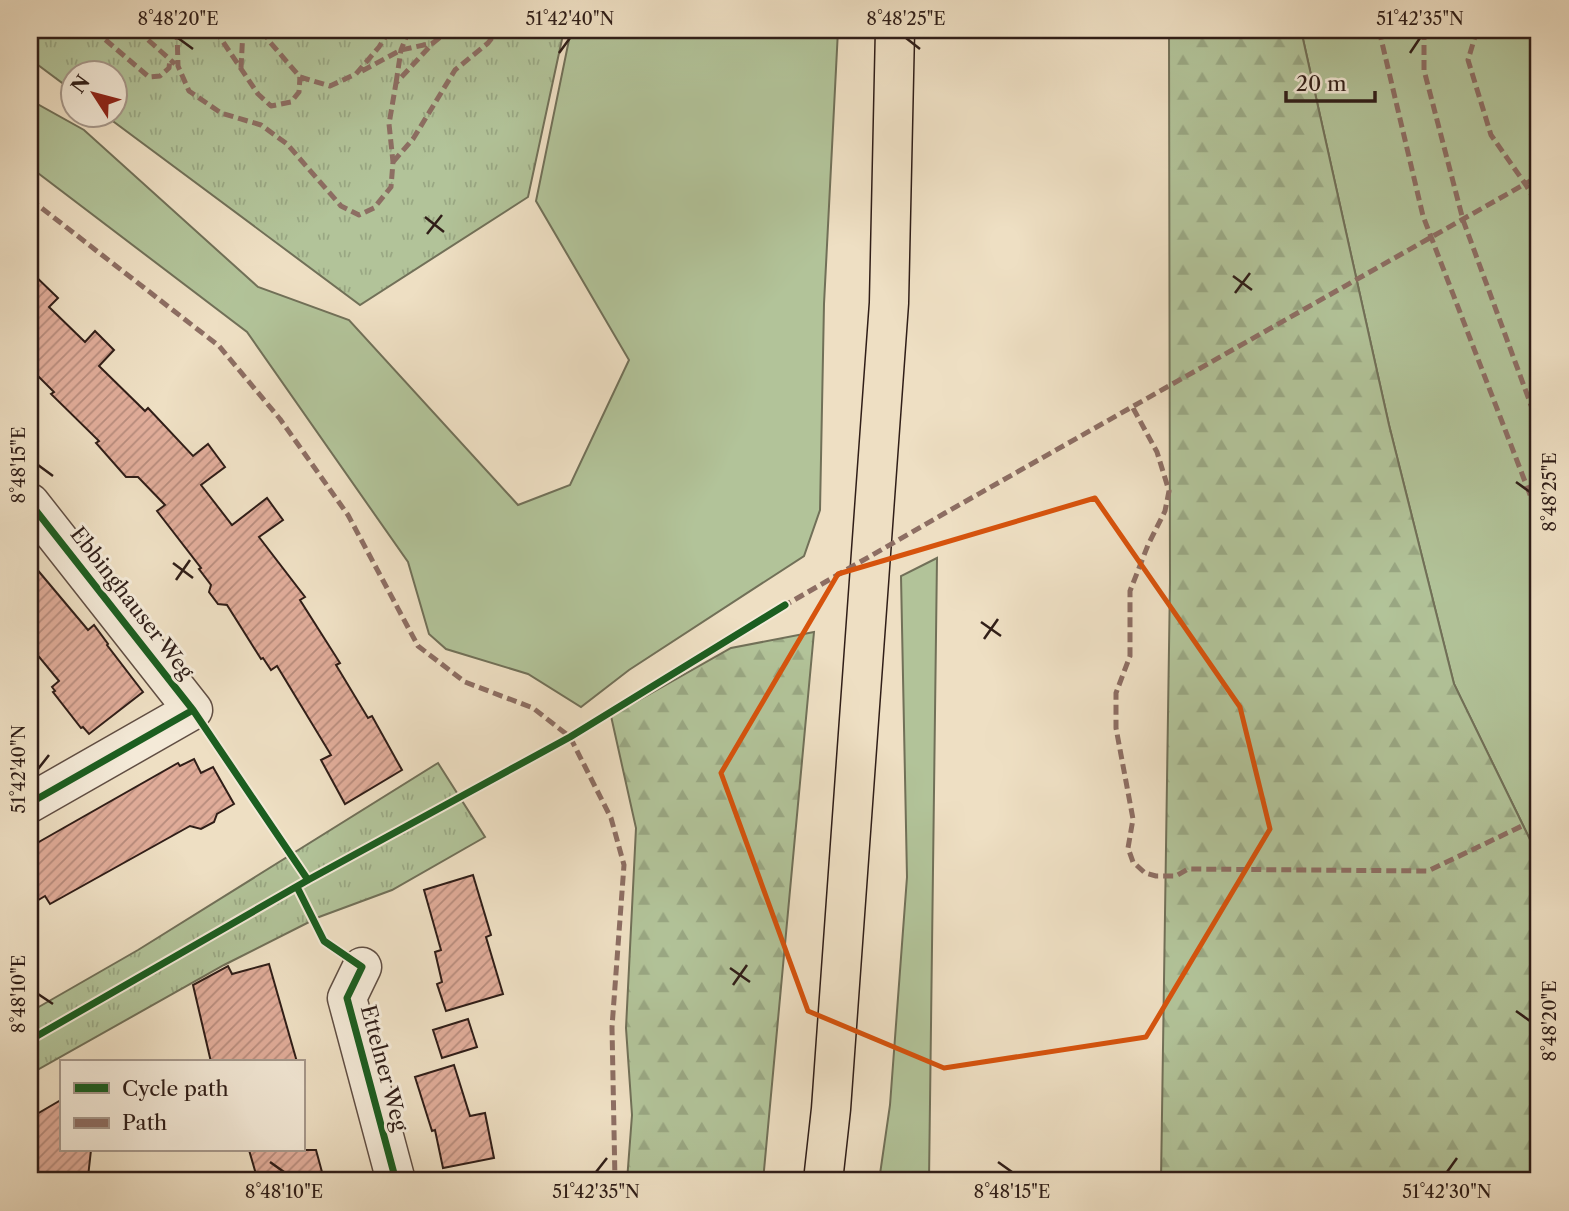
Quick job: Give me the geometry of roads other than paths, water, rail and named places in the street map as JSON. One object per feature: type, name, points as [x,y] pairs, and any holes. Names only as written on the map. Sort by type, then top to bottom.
[{"type":"highway","points":[[824,1181],[888,303],[895,30]]},
{"type":"street","name":"Ebbinghauser Weg","points":[[30,503],[193,710],[30,803]]},
{"type":"street","name":"Ettelner Weg","points":[[362,967],[347,998],[396,1181]]}]
